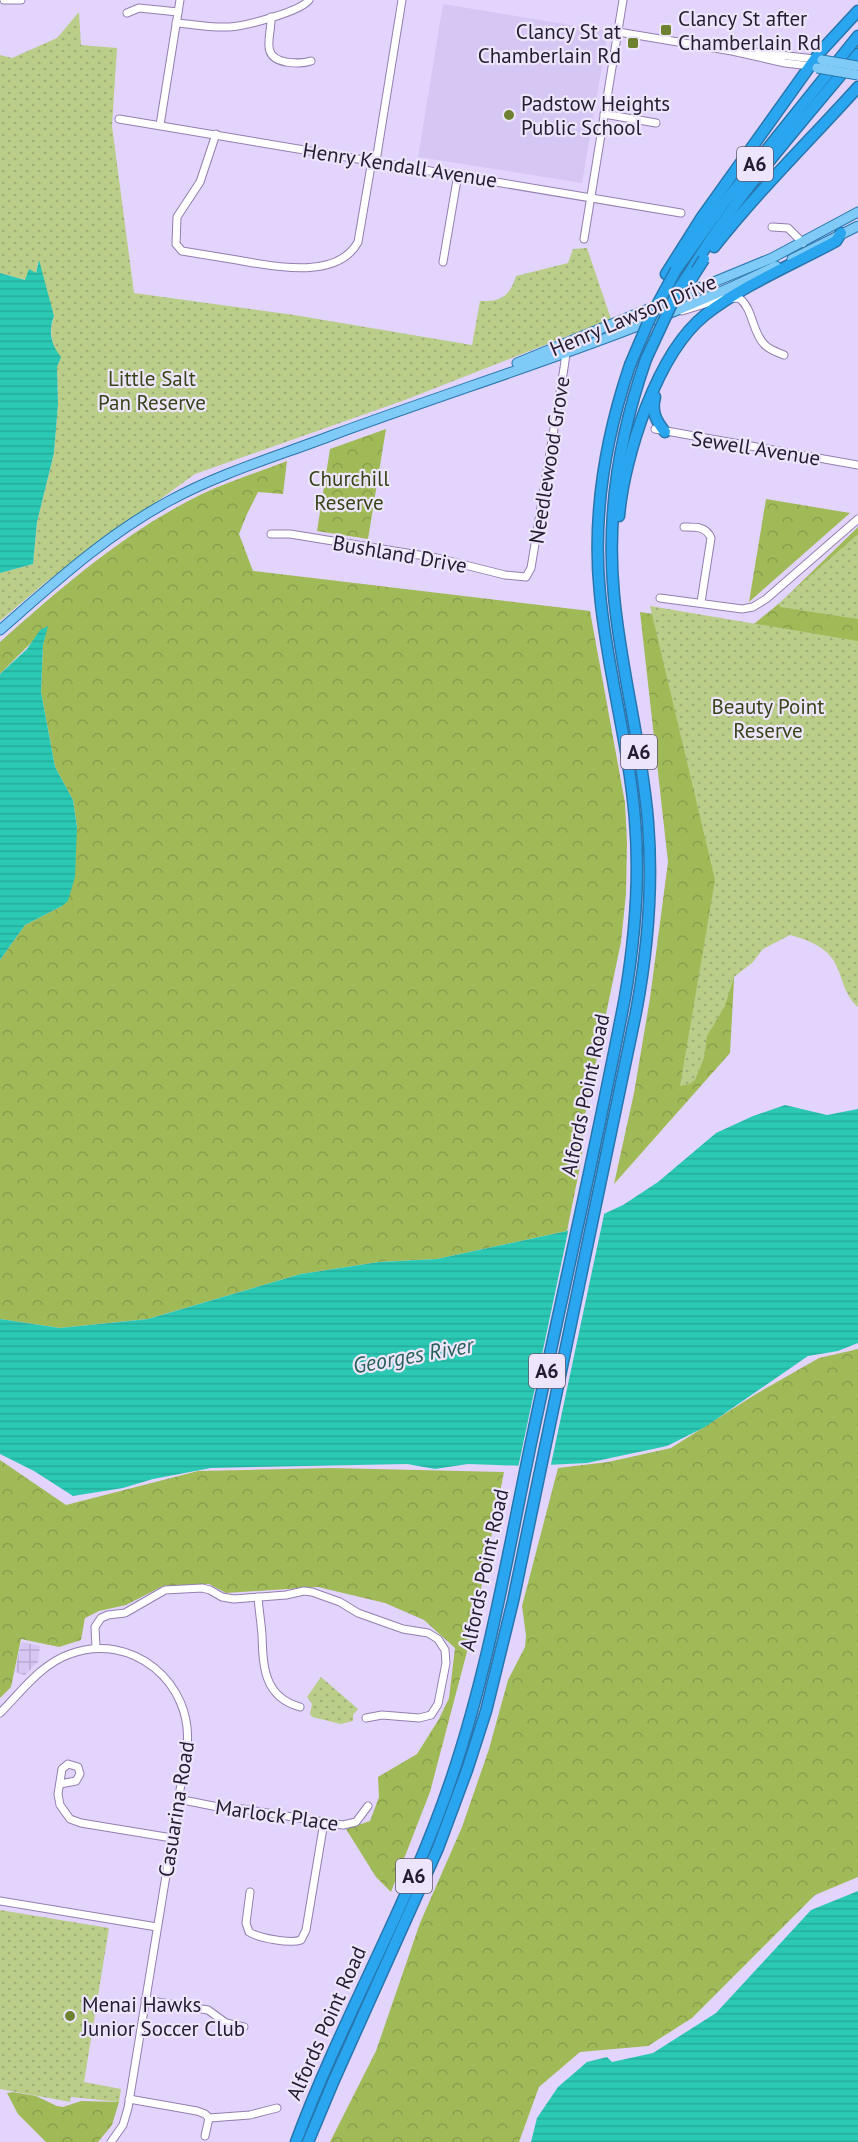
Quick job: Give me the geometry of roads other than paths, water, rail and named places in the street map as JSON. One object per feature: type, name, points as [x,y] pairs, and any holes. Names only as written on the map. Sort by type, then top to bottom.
[{"type":"highway","points":[[671,272],[702,217],[858,10]]},
{"type":"highway","name":"A6","points":[[830,80],[858,36]]},
{"type":"highway","name":"A6","points":[[830,80],[858,54]]},
{"type":"highway","name":"Alfords Point Road","points":[[308,2142],[447,1827],[483,1721],[513,1601],[609,1147],[643,974],[650,886],[646,797],[614,597],[612,528],[616,477],[629,412],[646,359],[679,288],[702,258],[745,192],[830,80]]},
{"type":"highway","name":"Alfords Point Road","points":[[296,2142],[319,2083],[416,1870],[444,1802],[473,1706],[499,1598],[629,974],[637,876],[632,790],[600,594],[598,550],[599,501],[610,437],[627,367],[671,272],[724,203],[830,80]]},
{"type":"highway","points":[[702,258],[769,181],[858,87]]},
{"type":"highway","name":"A6","points":[[614,597],[619,565],[620,509],[626,469],[644,413],[676,348],[704,315],[732,297],[836,241],[840,227]]},
{"type":"highway","points":[[660,431],[653,406],[663,373]]},
{"type":"main road","points":[[816,63],[858,66]]},
{"type":"main road","points":[[816,63],[858,75]]},
{"type":"main road","name":"Henry Lawson Drive","points":[[0,630],[88,554],[131,524],[209,482],[564,349],[659,316],[766,271],[840,227],[858,212]]},
{"type":"main road","name":"Henry Lawson Drive","points":[[564,349],[840,227],[858,226]]},
{"type":"street","points":[[4,0],[21,0]]},
{"type":"street","points":[[160,125],[180,0]]},
{"type":"street","points":[[176,23],[228,27],[301,8],[309,0]]},
{"type":"street","points":[[216,134],[200,182],[177,217],[176,244],[182,251],[295,269],[344,258],[358,242],[402,0]]},
{"type":"street","points":[[584,239],[623,0]]},
{"type":"street","points":[[127,13],[139,8],[178,12]]},
{"type":"street","points":[[271,17],[269,48],[272,56],[278,60],[299,64],[310,61]]},
{"type":"street","points":[[618,32],[816,63]]},
{"type":"street","points":[[604,114],[656,123]]},
{"type":"street","name":"Henry Kendall Avenue","points":[[119,119],[591,196],[681,213]]},
{"type":"street","points":[[443,262],[458,174]]},
{"type":"street","points":[[772,227],[788,228],[803,243]]},
{"type":"street","points":[[659,316],[732,297],[743,302],[762,342],[784,355]]},
{"type":"street","name":"Needlewood Grove","points":[[528,575],[531,568],[564,349]]},
{"type":"street","name":"Sewell Avenue","points":[[660,431],[858,465]]},
{"type":"street","points":[[660,598],[742,609],[758,605],[858,519]]},
{"type":"street","points":[[684,527],[703,529],[710,535],[711,543],[701,602]]},
{"type":"street","points":[[710,535],[718,532]]},
{"type":"street","name":"Bushland Drive","points":[[271,534],[290,534],[430,556],[523,578],[528,575]]},
{"type":"street","points":[[96,1648],[95,1627],[101,1618],[108,1614],[125,1612],[161,1591],[202,1588],[226,1598],[286,1595],[300,1591],[312,1592],[340,1602],[358,1613],[408,1631],[424,1631],[438,1639],[445,1650],[446,1663],[434,1712],[427,1717],[419,1718],[382,1715],[366,1718]]},
{"type":"street","points":[[258,1597],[262,1659],[267,1677],[278,1696],[300,1707]]},
{"type":"street","name":"Casuarina Road","points":[[0,1713],[53,1662],[69,1654],[96,1648],[118,1650],[142,1659],[164,1676],[179,1697],[184,1712],[188,1734],[146,2000],[123,2125],[111,2142]]},
{"type":"street","points":[[60,1784],[58,1794],[60,1805],[66,1815],[75,1822],[172,1838]]},
{"type":"street","name":"Marlock Place","points":[[178,1799],[228,1809],[243,1809],[343,1825],[351,1824],[360,1818],[368,1806]]},
{"type":"street","points":[[250,1892],[246,1923],[249,1932],[254,1935],[294,1942],[304,1937],[324,1822]]},
{"type":"street","points":[[0,1901],[157,1927]]},
{"type":"street","points":[[146,2000],[208,2010],[226,2023],[244,2027]]},
{"type":"street","points":[[129,2099],[197,2111],[209,2118],[250,2115],[277,2108]]},
{"type":"street","points":[[205,2136],[209,2118]]},
{"type":"water","points":[[39,260],[54,316],[51,327],[52,338],[61,357],[57,367],[58,404],[54,453],[37,522],[33,564],[0,573],[0,273],[25,280],[29,269],[36,273]]},
{"type":"water","points":[[48,626],[43,645],[41,692],[55,767],[73,800],[77,827],[75,877],[68,901],[25,925],[0,960],[0,674],[27,649],[40,630]]},
{"type":"water","name":"Georges River","points":[[785,1105],[827,1115],[858,1109],[858,1343],[838,1351],[808,1356],[705,1427],[667,1446],[587,1463],[527,1466],[468,1464],[435,1469],[407,1464],[211,1468],[153,1479],[123,1488],[73,1496],[34,1471],[0,1454],[0,1319],[60,1328],[148,1319],[301,1274],[379,1262],[437,1259],[567,1231],[623,1205],[658,1182],[716,1133],[753,1116]]},
{"type":"water","points":[[858,1891],[858,2142],[531,2142],[537,2118],[558,2087],[587,2062],[607,2057],[612,2062],[653,2053],[716,2013],[811,1910]]},
{"type":"place","name":"Clancy St after Chamberlain Rd","points":[[666,30]]},
{"type":"place","name":"Clancy St at Chamberlain Rd","points":[[633,43]]},
{"type":"place","name":"Padstow Heights Public School","points":[[509,115]]},
{"type":"place","name":"Menai Hawks Junior Soccer Club","points":[[70,2016]]},
{"type":"park label","name":"Little Salt Pan Reserve","points":[[152,390]]},
{"type":"park label","name":"Churchill Reserve","points":[[349,490]]},
{"type":"park label","name":"Beauty Point Reserve","points":[[768,718]]}]
